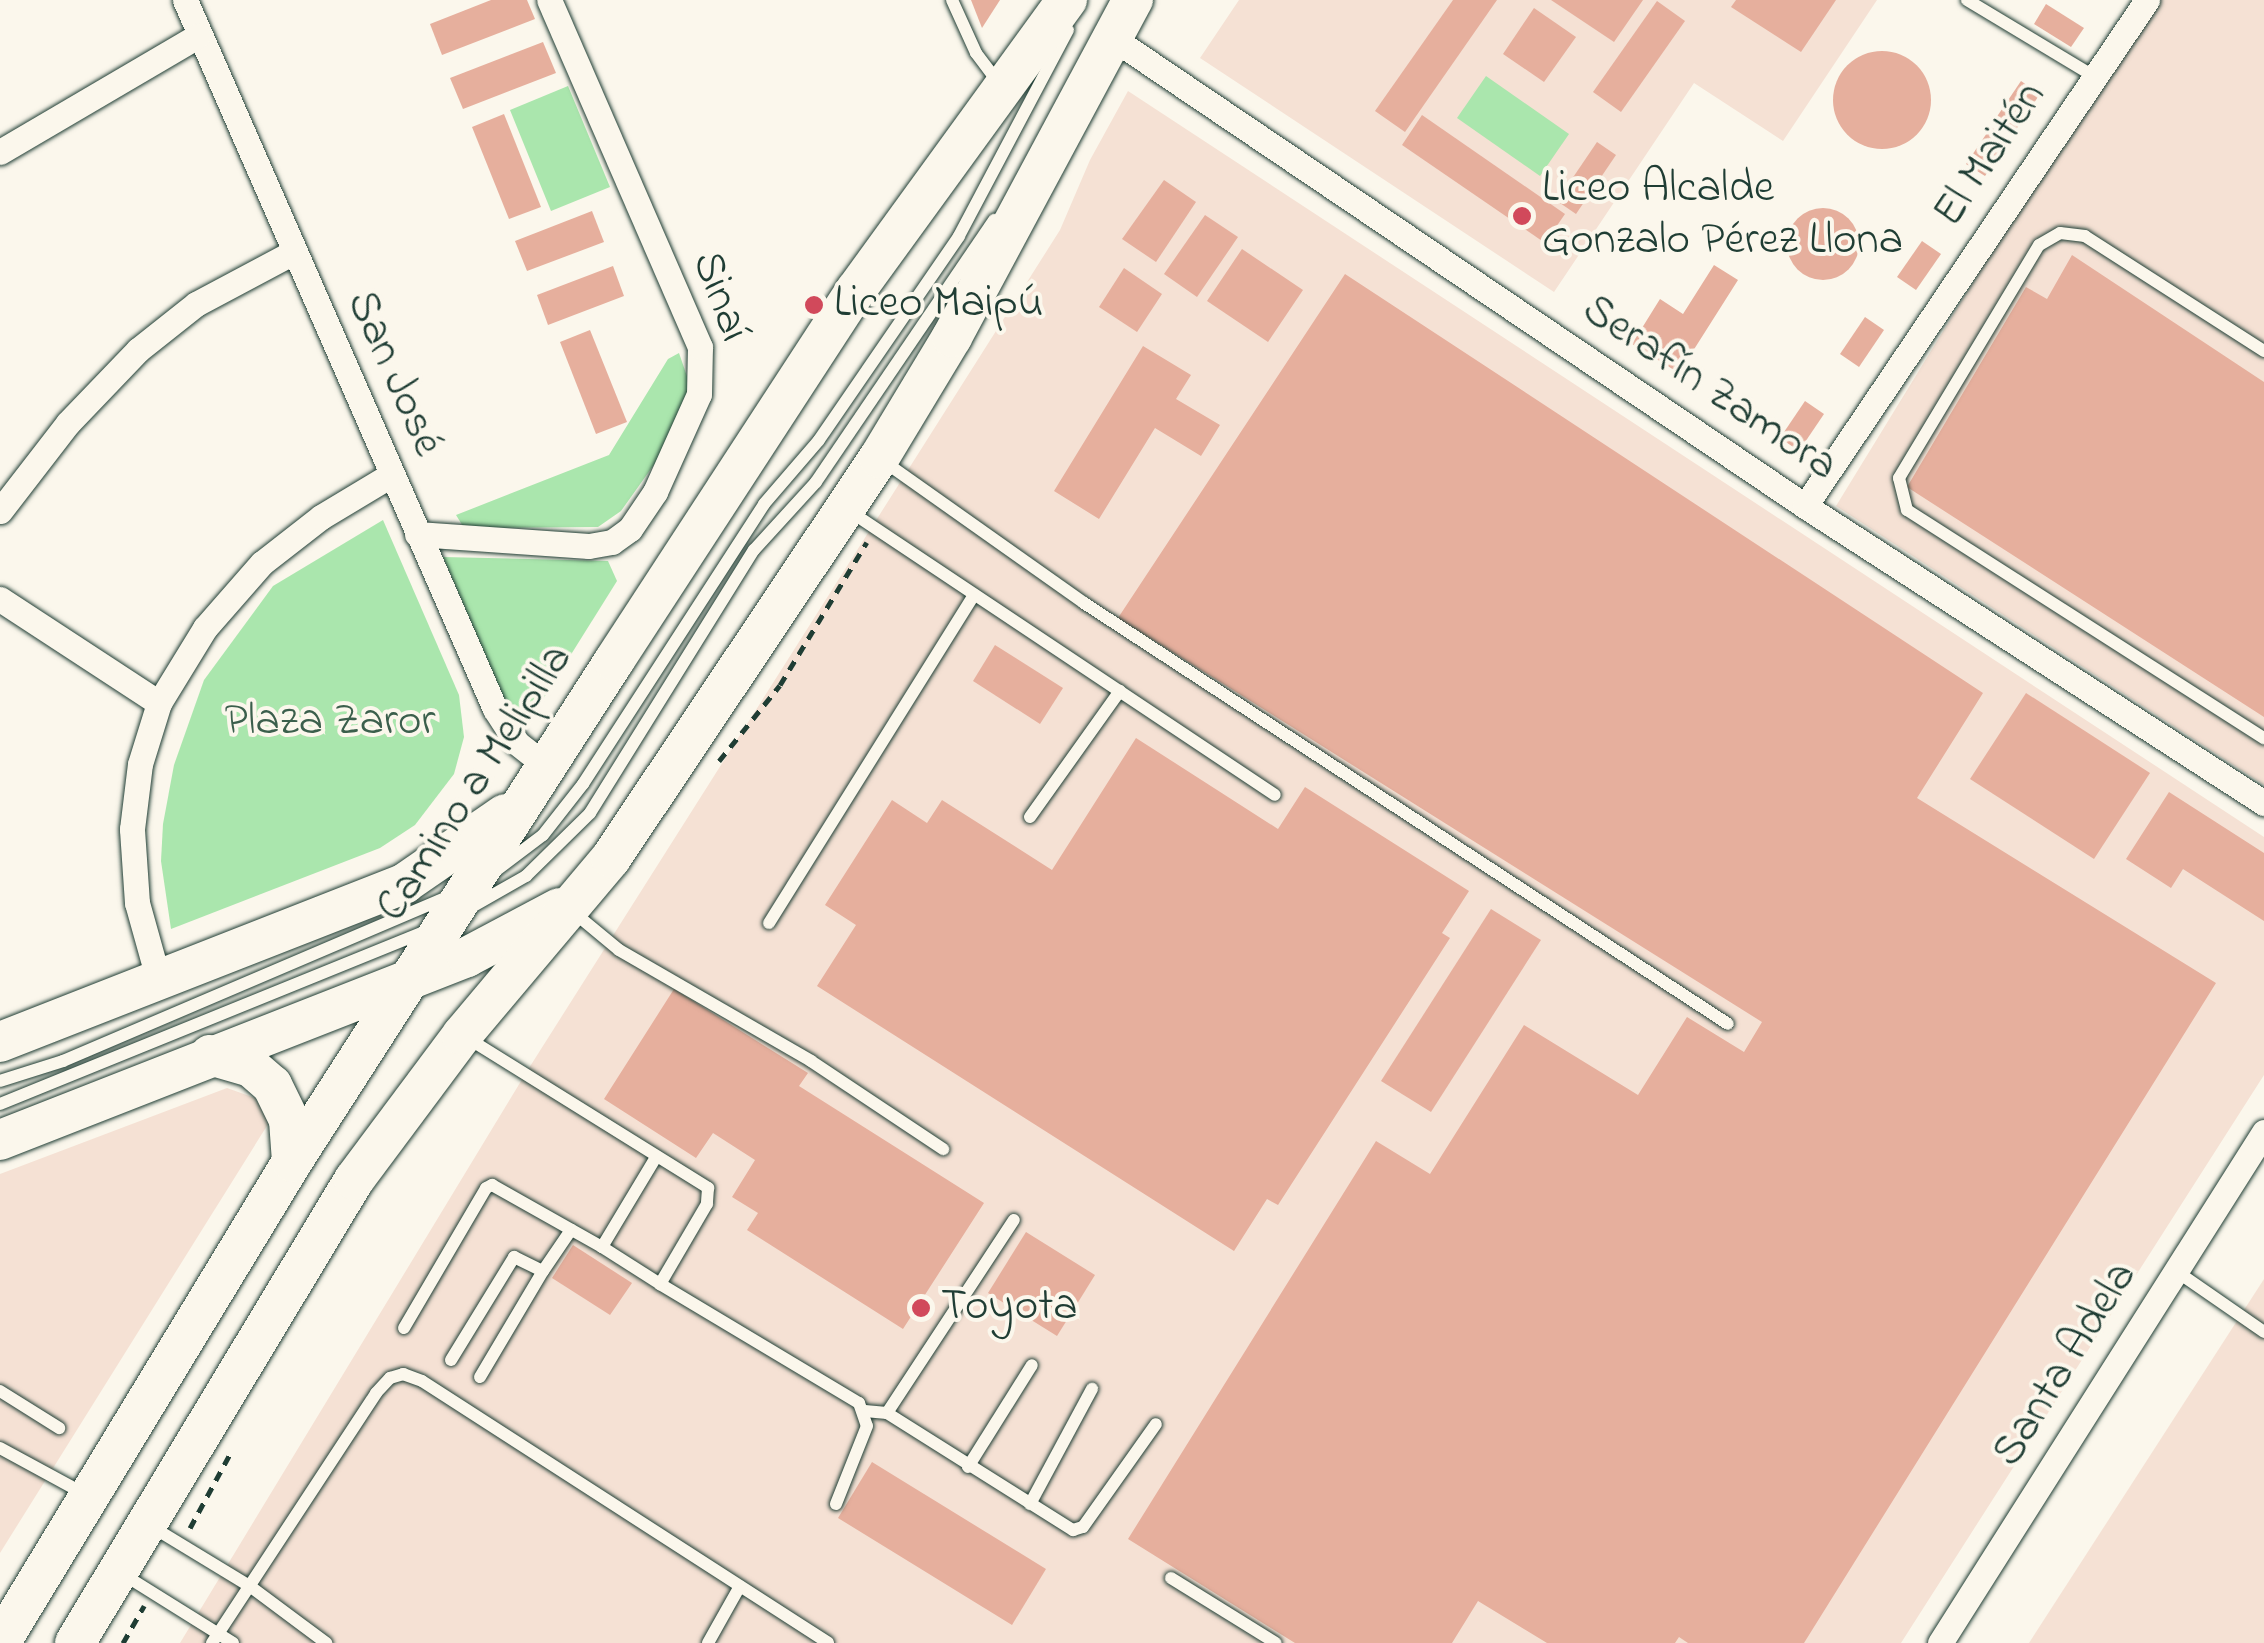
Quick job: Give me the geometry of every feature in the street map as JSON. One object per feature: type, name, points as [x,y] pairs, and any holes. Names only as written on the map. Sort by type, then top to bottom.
[{"type":"main road","name":"Camino a Melipilla","points":[[0,1643],[292,1162],[536,781],[856,290],[1067,0]]},
{"type":"main road","points":[[75,1643],[354,1180],[462,1036],[579,899],[879,458],[952,337],[1132,0]]},
{"type":"main road","points":[[0,1042],[405,883],[472,840],[536,781]]},
{"type":"main road","points":[[0,1140],[410,980],[510,936],[579,899]]},
{"type":"main road","points":[[210,1055],[242,1063],[272,1085],[290,1120],[292,1162]]},
{"type":"street","name":"San José","points":[[185,0],[495,709],[536,781]]},
{"type":"street","name":"Sinaí","points":[[417,534],[590,546],[612,542],[630,529],[655,492],[680,446],[700,394],[700,347],[549,0]]},
{"type":"street","name":"El Maitén","points":[[1805,506],[2147,0]]},
{"type":"street","points":[[0,152],[198,36]]},
{"type":"street","name":"Serafín Zamora","points":[[1111,36],[1805,506],[2264,803]]},
{"type":"street","points":[[0,511],[68,423],[138,350],[196,304],[292,252]]},
{"type":"street","points":[[158,978],[137,903],[132,829],[140,764],[159,703],[197,638],[262,563],[321,517],[392,476]]},
{"type":"street","points":[[0,599],[159,703]]},
{"type":"street","name":"Santa Adela","points":[[1940,1643],[2264,1132]]},
{"type":"lane","points":[[952,0],[976,54],[1001,86]]},
{"type":"lane","points":[[0,1104],[384,950],[460,903],[543,835],[583,784],[764,504],[819,440],[959,236],[1083,0]]},
{"type":"lane","points":[[1967,0],[2094,78]]},
{"type":"lane","points":[[0,1081],[63,1061],[526,876],[590,813],[754,550],[816,482],[1035,160],[1111,36]]},
{"type":"lane","points":[[2264,350],[2085,236],[2060,233],[2039,246],[1899,478],[1907,510],[2264,738]]},
{"type":"lane","points":[[879,458],[1084,603],[1728,1024]]},
{"type":"lane","points":[[846,509],[1275,795]]},
{"type":"lane","points":[[769,922],[974,594]]},
{"type":"lane","points":[[1030,817],[1120,692]]},
{"type":"lane","points":[[579,899],[619,950],[811,1061],[943,1149]]},
{"type":"lane","points":[[462,1036],[708,1188],[710,1196],[660,1284]]},
{"type":"lane","points":[[602,1247],[656,1158]]},
{"type":"lane","points":[[404,1328],[486,1188],[492,1186],[602,1247],[859,1403],[867,1426],[836,1504]]},
{"type":"lane","points":[[886,1413],[1014,1220]]},
{"type":"lane","points":[[480,1376],[571,1230]]},
{"type":"lane","points":[[452,1360],[514,1256],[543,1272]]},
{"type":"lane","points":[[2176,1271],[2264,1332]]},
{"type":"lane","points":[[968,1467],[1032,1365]]},
{"type":"lane","points":[[214,1638],[376,1393],[390,1378],[403,1374],[422,1382],[828,1643]]},
{"type":"lane","points":[[1030,1504],[1092,1389]]},
{"type":"lane","points":[[0,1391],[60,1428]]},
{"type":"lane","points":[[865,1412],[886,1413],[1074,1530],[1083,1527],[1156,1424]]},
{"type":"lane","points":[[0,1448],[89,1496]]},
{"type":"lane","points":[[149,1525],[251,1586],[326,1643]]},
{"type":"lane","points":[[119,1572],[214,1638],[233,1643]]},
{"type":"lane","points":[[1170,1578],[1276,1643]]},
{"type":"lane","points":[[708,1643],[740,1586]]},
{"type":"shaded area","name":"Liceo Alcalde Gonzalo Pérez Llona","points":[[1239,0],[1877,0],[1783,141],[1694,83],[1554,292],[1200,58]]},
{"type":"shaded area","points":[[2146,0],[2264,0],[2264,785],[1836,506]]},
{"type":"shaded area","points":[[1128,91],[2264,837],[2264,1075],[1901,1643],[180,1643],[529,1068],[1060,230],[1090,160]]},
{"type":"shaded area","points":[[227,1088],[255,1098],[270,1121],[0,1553],[0,1174]]},
{"type":"shaded area","points":[[2264,1279],[2264,1643],[2029,1643]]},
{"type":"green space","points":[[1486,76],[1569,134],[1540,176],[1457,118]]},
{"type":"green space","points":[[568,86],[610,187],[551,211],[510,110]]},
{"type":"green space","points":[[679,353],[690,385],[658,459],[621,511],[598,527],[464,528],[456,515],[609,455],[668,359]]},
{"type":"green space","name":"Plaza Zaror","points":[[383,520],[459,695],[464,737],[454,774],[415,825],[380,848],[171,929],[161,861],[163,824],[174,765],[204,680],[273,586]]},
{"type":"green space","points":[[443,557],[608,561],[617,581],[520,736]]},
{"type":"building","points":[[491,0],[527,0],[535,19],[442,55],[430,24]]},
{"type":"building","points":[[971,0],[1000,0],[982,28]]},
{"type":"building","points":[[1453,0],[1497,0],[1405,132],[1375,111]]},
{"type":"building","points":[[1551,0],[1643,0],[1614,42]]},
{"type":"building","points":[[1736,0],[1836,0],[1801,52],[1731,7]]},
{"type":"building","points":[[1657,1],[1685,21],[1621,112],[1593,92]]},
{"type":"building","points":[[2046,4],[2084,28],[2071,47],[2034,24]]},
{"type":"building","points":[[1534,8],[1576,37],[1544,82],[1503,54]]},
{"type":"building","points":[[543,42],[556,73],[463,109],[450,78]]},
{"type":"building","points":[[1882,51],[1909,59],[1923,73],[1931,100],[1923,127],[1909,141],[1882,149],[1855,141],[1841,127],[1833,100],[1841,73],[1855,59]]},
{"type":"building","points":[[2021,81],[2040,94],[2015,131],[1996,118]]},
{"type":"building","points":[[504,114],[541,207],[509,219],[472,127]]},
{"type":"building","points":[[1422,115],[1565,214],[1545,243],[1402,145]]},
{"type":"building","points":[[1991,127],[2010,140],[1985,176],[1966,164]]},
{"type":"building","points":[[1597,142],[1616,155],[1576,214],[1557,201]]},
{"type":"building","points":[[1164,180],[1196,202],[1156,262],[1122,239]]},
{"type":"building","points":[[1823,208],[1837,210],[1849,218],[1857,230],[1857,258],[1849,270],[1837,278],[1823,280],[1809,278],[1797,270],[1789,258],[1787,244],[1789,230],[1797,218],[1809,210]]},
{"type":"building","points":[[592,211],[604,242],[527,271],[515,241]]},
{"type":"building","points":[[1205,215],[1238,237],[1197,297],[1164,274]]},
{"type":"building","points":[[1922,241],[1941,254],[1916,290],[1897,277]]},
{"type":"building","points":[[1242,249],[1303,290],[1268,342],[1207,301]]},
{"type":"building","points":[[2072,255],[2264,382],[2264,717],[1907,487],[2026,287],[2047,299]]},
{"type":"building","points":[[1714,265],[1738,280],[1679,373],[1632,344],[1660,299],[1683,314]]},
{"type":"building","points":[[613,266],[624,296],[548,325],[537,295]]},
{"type":"building","points":[[1124,268],[1162,294],[1137,332],[1099,307]]},
{"type":"building","points":[[1345,274],[1983,693],[1917,798],[2216,983],[1804,1643],[1688,1643],[1679,1637],[1675,1643],[1547,1643],[1478,1601],[1452,1643],[1295,1643],[1128,1539],[1376,1141],[1430,1174],[1524,1025],[1638,1095],[1687,1017],[1744,1052],[1762,1022],[1118,618]]},
{"type":"building","points":[[1865,317],[1884,330],[1859,367],[1840,354]]},
{"type":"building","points":[[590,330],[627,422],[596,434],[560,342]]},
{"type":"building","points":[[1143,346],[1191,375],[1176,399],[1220,425],[1201,456],[1155,428],[1099,519],[1054,491]]},
{"type":"building","points":[[1805,401],[1824,414],[1799,451],[1780,438]]},
{"type":"building","points":[[995,645],[1063,688],[1040,724],[973,681]]},
{"type":"building","points":[[2026,693],[2150,773],[2094,859],[1970,779]]},
{"type":"building","points":[[1136,738],[1278,829],[1305,787],[1469,891],[1442,933],[1450,938],[1278,1205],[1267,1199],[1234,1251],[817,986],[856,925],[825,905],[892,800],[927,823],[942,800],[1052,870]]},
{"type":"building","points":[[2169,792],[2264,853],[2264,921],[2183,869],[2171,888],[2126,859]]},
{"type":"building","points":[[1491,909],[1541,940],[1431,1112],[1381,1081]]},
{"type":"building","points":[[674,989],[808,1073],[799,1086],[984,1203],[903,1329],[747,1230],[758,1213],[732,1197],[755,1160],[713,1133],[696,1158],[604,1099]]},
{"type":"building","points":[[1026,1232],[1095,1275],[1057,1336],[988,1293]]},
{"type":"building","points":[[573,1245],[632,1283],[610,1315],[552,1278]]},
{"type":"building","points":[[872,1462],[1046,1569],[1012,1625],[838,1518]]},
{"type":"place","name":"Liceo Alcalde Gonzalo Pérez Llona","points":[[1522,216]]},
{"type":"place","name":"Liceo Maipú","points":[[814,305]]},
{"type":"place","name":"Toyota","points":[[921,1308]]}]
